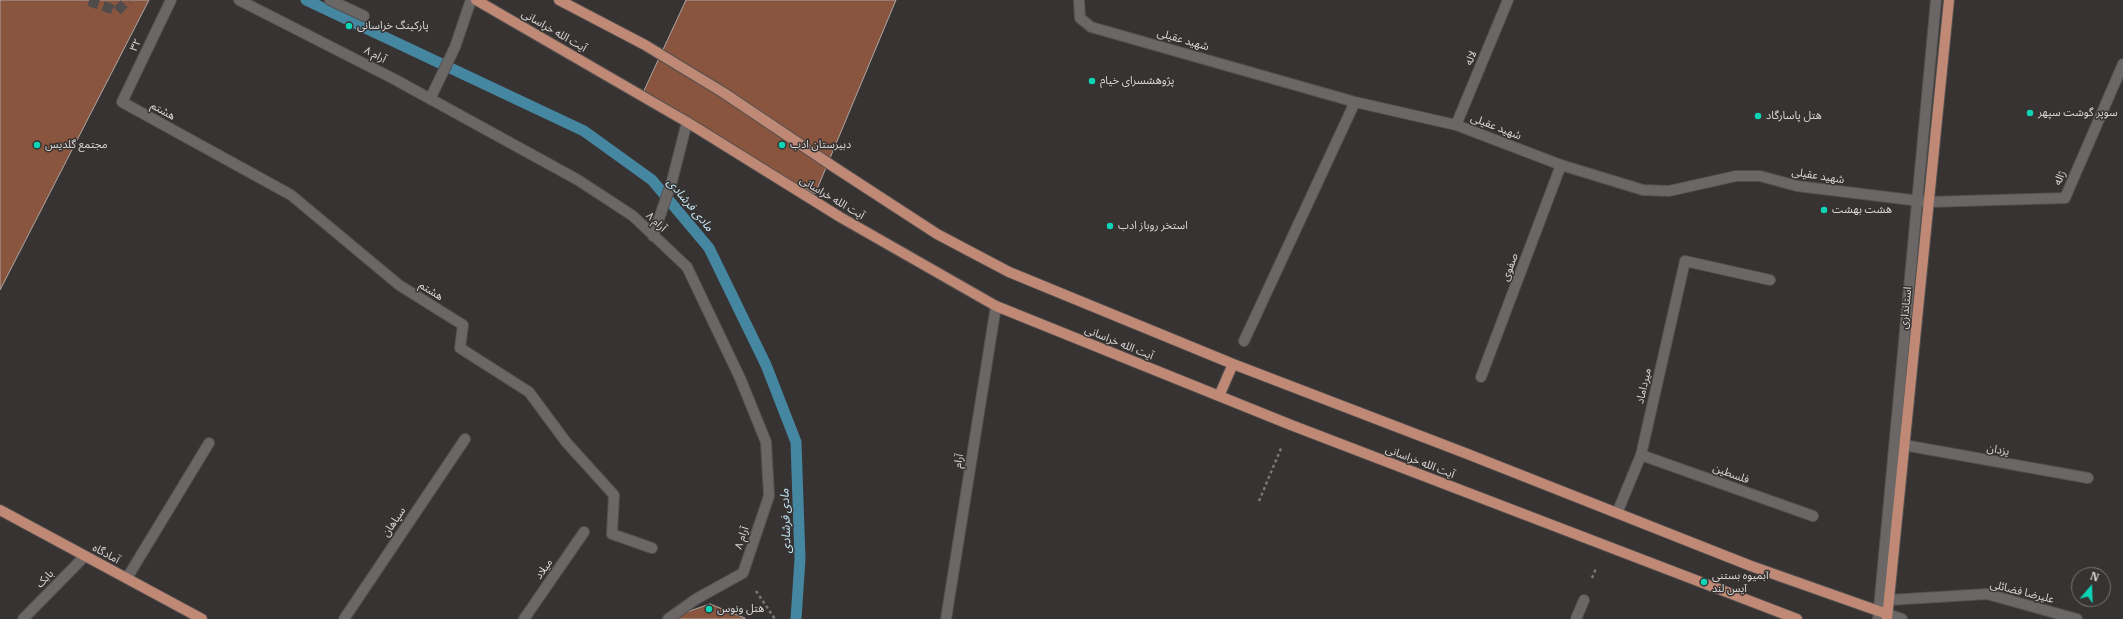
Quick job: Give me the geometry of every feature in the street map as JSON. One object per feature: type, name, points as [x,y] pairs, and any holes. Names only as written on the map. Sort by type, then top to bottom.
[{"type":"main road","name":"آیت الله خراسانی","points":[[476,0],[687,122],[840,218],[996,306],[1291,425],[1603,546],[1797,619]]},
{"type":"main road","points":[[559,0],[645,45],[724,93],[834,167],[938,234],[1009,272],[1233,364],[1465,453],[1751,566],[1887,616]]},
{"type":"main road","name":"استانداری","points":[[1887,616],[1949,0]]},
{"type":"main road","points":[[1219,396],[1233,364]]},
{"type":"main road","name":"آمادگاه","points":[[0,510],[202,619]]},
{"type":"street","name":"۳۲","points":[[122,102],[172,0]]},
{"type":"street","name":"۸ آرام","points":[[239,0],[430,99],[578,180],[632,216],[687,267],[740,378],[766,442],[769,496],[743,573]]},
{"type":"street","points":[[330,0],[364,16]]},
{"type":"street","points":[[430,99],[455,47],[471,0]]},
{"type":"street","name":"شهید عقیلی","points":[[1079,0],[1080,18],[1091,27],[1355,102],[1456,125],[1561,165],[1643,190],[1669,191],[1736,176],[1760,176],[1797,186],[1928,202]]},
{"type":"street","name":"لاله","points":[[1456,125],[1508,0]]},
{"type":"street","name":"استانداری","points":[[1878,619],[1936,0]]},
{"type":"street","name":"ژاله","points":[[1928,202],[2065,198],[2123,64]]},
{"type":"street","name":"هشتم","points":[[122,102],[291,195],[399,285],[464,325],[460,348],[529,392],[566,442],[614,496],[612,534],[652,548]]},
{"type":"street","points":[[1244,341],[1355,102]]},
{"type":"street","points":[[653,236],[672,181],[687,122]]},
{"type":"street","name":"صفوی","points":[[1481,377],[1561,165]]},
{"type":"street","name":"میرداماد","points":[[1617,513],[1641,455],[1685,260],[1770,280]]},
{"type":"street","name":"آرام","points":[[946,619],[996,306]]},
{"type":"street","name":"سپاهان","points":[[344,619],[465,439]]},
{"type":"street","points":[[127,578],[209,443]]},
{"type":"street","name":"یزدان","points":[[1904,445],[2088,478]]},
{"type":"street","name":"فلسطین","points":[[1641,455],[1813,516]]},
{"type":"street","name":"میلاد","points":[[524,619],[584,532]]},
{"type":"street","name":"بابک","points":[[23,619],[85,556]]},
{"type":"street","points":[[668,619],[696,599],[743,573]]},
{"type":"street","name":"علیرضا فضائلی","points":[[1889,600],[1986,594],[2077,619]]},
{"type":"street","points":[[1576,619],[1584,600]]},
{"type":"street","points":[[1887,616],[1902,619]]},
{"type":"path","points":[[1259,501],[1291,425]]},
{"type":"path","points":[[1584,600],[1603,546]]},
{"type":"path","points":[[743,573],[775,619]]},
{"type":"building","name":"مجتمع گلدیس","points":[[0,0],[149,0],[0,290]]},
{"type":"building","name":"دبیرستان ادب","points":[[686,0],[896,0],[815,194],[641,97]]},
{"type":"building","name":"هتل ونوس","points":[[710,604],[745,619],[677,619],[681,614]]},
{"type":"waterway","name":"مادی فرشادی","points":[[306,0],[584,131],[652,180],[709,248],[766,365],[796,442],[800,559],[796,619]]},
{"type":"tunnel","points":[[89,1],[117,11],[128,0]]},
{"type":"place","name":"پارکینگ خراسانی","points":[[349,26]]},
{"type":"place","name":"پژوهشسرای خیام","points":[[1092,81]]},
{"type":"place","name":"سوپر گوشت سپهر","points":[[2030,113]]},
{"type":"place","name":"هتل پاسارگاد","points":[[1758,116]]},
{"type":"place","name":"مجتمع گلدیس","points":[[37,145]]},
{"type":"place","name":"دبیرستان ادب","points":[[782,145]]},
{"type":"place","name":"هشت بهشت","points":[[1824,210]]},
{"type":"place","name":"استخر روباز ادب","points":[[1110,226]]},
{"type":"place","name":"آبمیوه بستنی آیس لند","points":[[1704,582]]},
{"type":"place","name":"هتل ونوس","points":[[709,609]]}]
